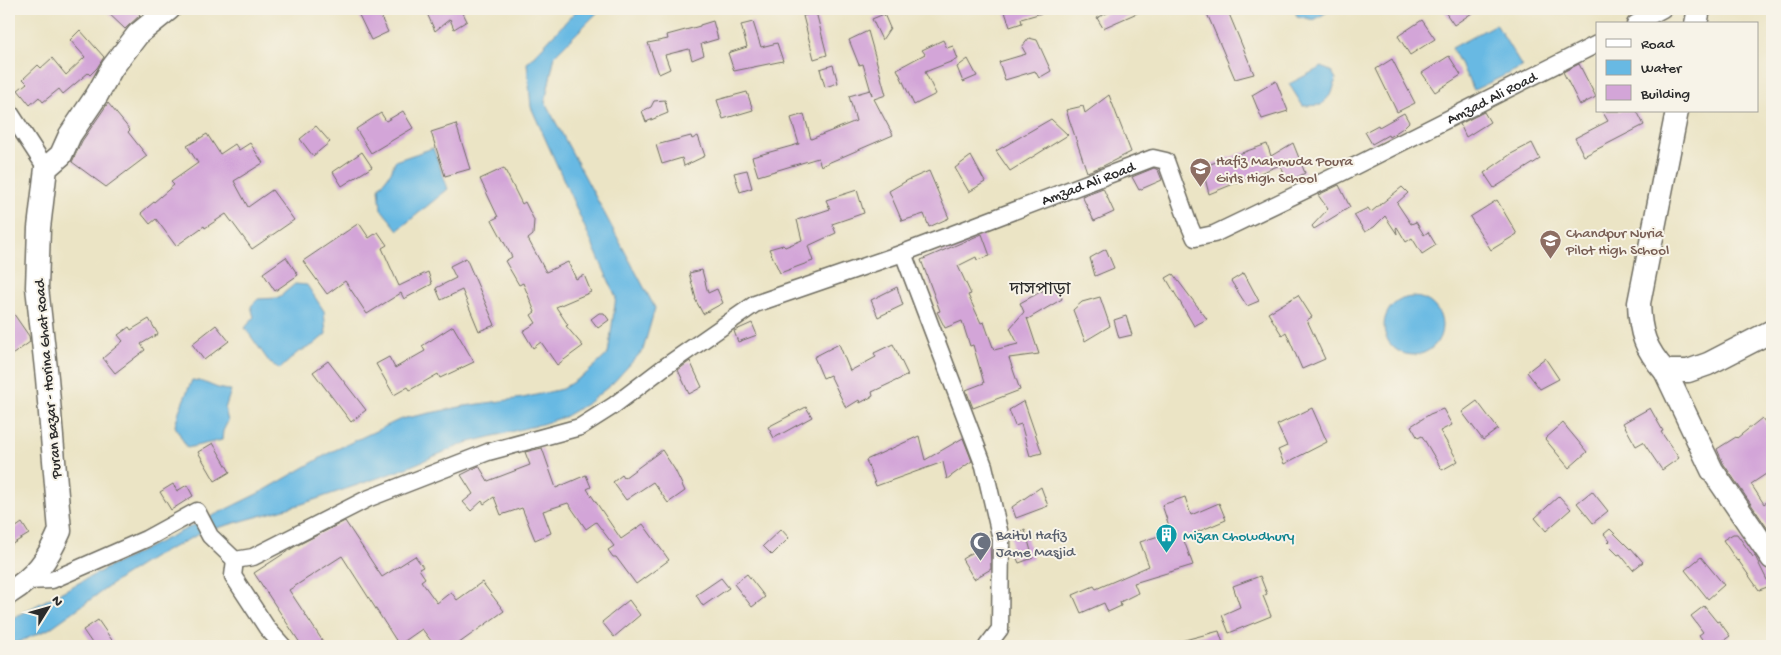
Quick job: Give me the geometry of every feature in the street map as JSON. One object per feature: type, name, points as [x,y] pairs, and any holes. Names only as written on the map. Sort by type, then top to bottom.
[{"type":"main road","points":[[46,168],[61,155],[70,135],[97,95],[112,68],[138,34],[169,9]]},
{"type":"main road","points":[[1696,22],[1699,9]]},
{"type":"main road","points":[[1677,112],[1639,303],[1640,326],[1645,345],[1665,371],[1712,470],[1770,550]]},
{"type":"main road","name":"Puran Bazar - Horina Ghat Road","points":[[9,594],[27,582],[50,553],[60,531],[37,286],[39,228],[46,168]]},
{"type":"main road","points":[[1665,371],[1688,371],[1708,364],[1772,331]]},
{"type":"street","points":[[1640,22],[1663,9]]},
{"type":"street","name":"Amzad Ali Road","points":[[903,253],[1153,158],[1166,161],[1195,238],[1214,234],[1343,172],[1596,45]]},
{"type":"street","points":[[9,110],[46,168]]},
{"type":"street","points":[[235,560],[253,556],[367,498],[488,452],[580,427],[613,406],[663,368],[755,304],[903,253],[984,466],[1001,539],[1000,629],[987,646]]},
{"type":"street","points":[[27,582],[52,580],[146,539],[197,510],[210,536],[235,560]]},
{"type":"street","points":[[235,560],[233,576],[267,628],[283,646]]},
{"type":"water","points":[[582,9],[604,9],[600,10],[555,55],[545,102],[655,308],[643,350],[613,383],[588,403],[564,417],[466,443],[401,470],[302,504],[203,532],[152,558],[49,629],[9,646],[9,620],[105,569],[265,490],[331,452],[401,419],[465,406],[523,398],[562,389],[587,373],[608,354],[616,297],[531,107],[527,63],[575,12]]},
{"type":"water","points":[[1294,9],[1332,9],[1314,20],[1297,16]]},
{"type":"water","points":[[1496,24],[1522,67],[1474,90],[1452,48]]},
{"type":"water","points":[[1322,67],[1332,72],[1336,79],[1332,93],[1321,105],[1303,106],[1289,84]]},
{"type":"water","points":[[433,148],[448,189],[398,230],[381,209],[379,188],[391,172],[395,161]]},
{"type":"water","points":[[295,284],[307,285],[324,311],[326,334],[313,345],[297,353],[280,369],[270,363],[245,328],[254,317],[251,306],[258,299],[278,298]]},
{"type":"water","points":[[1407,297],[1419,297],[1434,305],[1442,320],[1442,332],[1434,347],[1419,355],[1407,355],[1392,347],[1384,332],[1384,320],[1392,305]]},
{"type":"water","points":[[192,380],[220,389],[231,390],[225,409],[228,421],[223,431],[222,440],[187,448],[175,426]]},
{"type":"building","points":[[104,9],[134,9],[140,15],[125,29]]},
{"type":"building","points":[[356,9],[377,9],[388,32],[371,40]]},
{"type":"building","points":[[425,9],[465,9],[462,11],[467,21],[454,29],[450,19],[435,31]]},
{"type":"building","points":[[1004,9],[1044,9],[1045,12],[1021,19],[1022,23],[1010,27]]},
{"type":"building","points":[[1115,9],[1146,9],[1103,28],[1097,18]]},
{"type":"building","points":[[1205,9],[1227,9],[1254,74],[1235,79]]},
{"type":"building","points":[[1443,9],[1478,9],[1454,25]]},
{"type":"building","points":[[816,12],[827,55],[814,59],[803,16]]},
{"type":"building","points":[[884,14],[890,28],[882,40],[872,19]]},
{"type":"building","points":[[1422,20],[1435,39],[1410,55],[1398,36]]},
{"type":"building","points":[[713,21],[718,39],[701,44],[704,55],[692,60],[689,49],[665,55],[670,69],[659,74],[648,43],[668,39],[667,35]]},
{"type":"building","points":[[753,22],[761,47],[777,43],[783,61],[734,71],[728,53],[747,47],[741,25]]},
{"type":"building","points":[[80,30],[104,57],[97,68],[63,94],[59,89],[43,102],[39,97],[30,105],[18,90],[27,83],[23,79],[38,65],[41,68],[52,58],[66,75],[85,57],[70,40]]},
{"type":"building","points":[[868,31],[886,95],[874,99],[893,135],[821,166],[818,158],[758,176],[752,157],[799,144],[791,118],[804,114],[811,139],[856,121],[849,96],[870,90],[872,95],[863,64],[859,65],[849,40]]},
{"type":"building","points":[[1029,38],[1037,40],[1051,71],[1039,78],[1035,71],[1005,80],[999,62],[1026,54],[1022,47]]},
{"type":"building","points":[[943,40],[947,48],[953,46],[958,59],[925,72],[936,94],[914,105],[897,69],[925,54],[922,50]]},
{"type":"building","points":[[1449,56],[1461,75],[1435,92],[1422,73]]},
{"type":"building","points":[[968,59],[977,76],[963,82],[957,67]]},
{"type":"building","points":[[1392,59],[1415,103],[1397,112],[1376,69]]},
{"type":"building","points":[[1579,64],[1596,97],[1580,105],[1563,72]]},
{"type":"building","points":[[833,65],[838,83],[825,87],[820,69]]},
{"type":"building","points":[[1276,81],[1288,111],[1262,119],[1252,95]]},
{"type":"building","points":[[747,92],[753,110],[723,119],[717,100]]},
{"type":"building","points":[[1109,95],[1131,152],[1087,172],[1066,110],[1083,106],[1085,113]]},
{"type":"building","points":[[665,100],[668,113],[646,122],[642,111],[651,107],[654,101]]},
{"type":"building","points":[[108,103],[130,130],[128,132],[147,156],[106,187],[72,162],[82,141]]},
{"type":"building","points":[[403,111],[413,128],[371,153],[356,129],[381,113],[386,121]]},
{"type":"building","points":[[1484,112],[1490,122],[1466,137],[1460,124]]},
{"type":"building","points":[[1603,112],[1638,112],[1644,125],[1584,156],[1575,138],[1608,121]]},
{"type":"building","points":[[1404,113],[1409,122],[1403,128],[1389,137],[1388,135],[1372,144],[1365,132],[1378,125],[1379,127]]},
{"type":"building","points":[[1051,119],[1068,135],[1010,171],[996,151]]},
{"type":"building","points":[[456,124],[470,169],[445,176],[431,132]]},
{"type":"building","points":[[316,126],[330,142],[313,156],[300,139]]},
{"type":"building","points":[[207,134],[220,154],[235,144],[239,150],[250,143],[263,163],[234,181],[248,207],[272,190],[294,220],[252,249],[226,214],[205,228],[204,226],[176,246],[156,219],[150,224],[141,213],[174,185],[171,182],[198,163],[187,146]]},
{"type":"building","points":[[691,136],[692,139],[698,136],[705,156],[684,166],[682,158],[662,164],[656,145]]},
{"type":"building","points":[[1293,143],[1305,173],[1288,182],[1280,165],[1209,194],[1202,167],[1267,144],[1271,156]]},
{"type":"building","points":[[1532,143],[1540,159],[1494,188],[1484,173],[1511,154]]},
{"type":"building","points":[[362,152],[372,167],[342,186],[333,172]]},
{"type":"building","points":[[971,156],[985,182],[969,192],[955,168]]},
{"type":"building","points":[[504,168],[522,204],[525,202],[534,220],[533,235],[528,239],[546,272],[568,262],[576,279],[584,275],[591,292],[556,307],[568,325],[566,326],[583,346],[557,365],[541,342],[533,348],[523,331],[536,323],[531,315],[535,312],[523,283],[519,285],[505,261],[512,257],[492,220],[498,217],[480,179]]},
{"type":"building","points":[[1154,168],[1158,170],[1162,180],[1139,190],[1132,177]]},
{"type":"building","points":[[747,170],[752,188],[740,192],[734,173]]},
{"type":"building","points":[[929,171],[949,218],[929,227],[924,214],[902,221],[889,191]]},
{"type":"building","points":[[1339,185],[1350,207],[1314,229],[1312,226],[1328,209],[1318,195]]},
{"type":"building","points":[[1402,187],[1408,193],[1397,203],[1411,224],[1416,222],[1424,235],[1428,232],[1436,245],[1422,254],[1412,238],[1406,242],[1397,227],[1397,234],[1385,216],[1374,227],[1365,232],[1354,215],[1368,208],[1371,212]]},
{"type":"building","points":[[1103,188],[1114,212],[1094,221],[1082,196]]},
{"type":"building","points":[[857,190],[864,213],[832,224],[836,233],[808,246],[813,261],[780,273],[769,249],[783,245],[785,247],[802,240],[797,220],[830,209],[826,200]]},
{"type":"building","points":[[1497,200],[1517,234],[1491,250],[1470,217]]},
{"type":"building","points":[[359,223],[369,238],[378,232],[387,245],[382,248],[399,286],[428,272],[432,284],[404,299],[401,293],[367,314],[345,281],[327,294],[303,261]]},
{"type":"building","points":[[982,234],[990,256],[977,260],[976,257],[958,266],[971,294],[968,295],[981,323],[984,322],[994,350],[1018,344],[1010,328],[1024,312],[1020,303],[1057,283],[1062,299],[1027,318],[1039,354],[1009,358],[1020,390],[973,408],[966,390],[984,383],[973,345],[970,346],[962,321],[945,328],[937,312],[940,311],[921,260]]},
{"type":"building","points":[[1106,249],[1114,268],[1095,276],[1090,258]]},
{"type":"building","points":[[286,257],[298,275],[275,291],[263,273]]},
{"type":"building","points":[[466,258],[495,325],[479,331],[462,290],[441,300],[436,288],[456,278],[450,266]]},
{"type":"building","points":[[702,270],[708,293],[717,289],[723,303],[703,314],[695,299],[689,273]]},
{"type":"building","points":[[1244,273],[1259,301],[1247,306],[1231,281]]},
{"type":"building","points":[[1173,274],[1207,319],[1194,326],[1166,278]]},
{"type":"building","points":[[897,287],[903,305],[878,317],[871,300]]},
{"type":"building","points":[[1298,295],[1312,317],[1307,320],[1325,359],[1302,369],[1286,332],[1282,335],[1268,313]]},
{"type":"building","points":[[1100,297],[1110,326],[1085,341],[1073,310],[1082,302]]},
{"type":"building","points":[[9,307],[29,336],[30,342],[9,357]]},
{"type":"building","points":[[599,313],[604,313],[609,320],[598,328],[591,319]]},
{"type":"building","points":[[1126,316],[1132,335],[1119,338],[1114,320]]},
{"type":"building","points":[[149,319],[158,334],[141,344],[145,350],[115,373],[103,358],[123,341],[118,335],[129,327],[131,330]]},
{"type":"building","points":[[752,323],[757,335],[738,342],[734,331]]},
{"type":"building","points":[[216,325],[229,341],[204,360],[192,344]]},
{"type":"building","points":[[453,326],[474,362],[440,378],[438,374],[410,390],[408,387],[394,395],[376,364],[389,357],[395,368],[425,351],[422,346]]},
{"type":"building","points":[[839,344],[850,371],[876,357],[874,353],[893,344],[908,375],[872,392],[873,396],[860,403],[859,400],[846,408],[830,375],[823,378],[814,357]]},
{"type":"building","points":[[1545,358],[1559,379],[1540,389],[1527,372]]},
{"type":"building","points":[[328,361],[366,410],[351,422],[313,372]]},
{"type":"building","points":[[690,361],[702,387],[689,394],[678,370]]},
{"type":"building","points":[[1024,401],[1042,453],[1030,456],[1021,424],[1015,426],[1009,410]]},
{"type":"building","points":[[1477,401],[1498,429],[1483,440],[1462,412]]},
{"type":"building","points":[[806,407],[812,417],[774,438],[768,427]]},
{"type":"building","points":[[1312,408],[1327,442],[1284,464],[1278,450],[1287,446],[1277,425]]},
{"type":"building","points":[[1650,408],[1663,431],[1661,432],[1679,458],[1662,470],[1643,442],[1636,446],[1623,423]]},
{"type":"building","points":[[1443,409],[1452,425],[1440,431],[1458,461],[1442,470],[1422,436],[1418,438],[1411,426],[1430,414]]},
{"type":"building","points":[[1762,418],[1772,431],[1772,470],[1751,484],[1764,504],[1772,498],[1772,535],[1723,463],[1717,449],[1737,438]]},
{"type":"building","points":[[1563,423],[1587,452],[1569,468],[1545,439]]},
{"type":"building","points":[[919,436],[925,460],[963,438],[972,461],[947,479],[943,462],[876,486],[866,460]]},
{"type":"building","points":[[213,443],[230,472],[215,481],[198,452]]},
{"type":"building","points":[[542,448],[556,488],[586,475],[591,487],[587,489],[621,539],[643,524],[669,560],[636,584],[616,557],[613,557],[608,550],[614,546],[596,522],[586,529],[568,503],[543,511],[551,533],[535,540],[522,508],[501,515],[494,497],[484,504],[482,501],[471,511],[463,502],[473,494],[461,475],[479,466],[488,481],[530,465],[525,452]]},
{"type":"building","points":[[662,450],[675,470],[685,491],[668,503],[653,482],[626,500],[613,482],[622,475],[624,478]]},
{"type":"building","points":[[173,484],[177,491],[187,485],[193,496],[171,510],[160,492]]},
{"type":"building","points":[[1041,487],[1048,506],[1016,518],[1012,507]]},
{"type":"building","points":[[1592,491],[1608,511],[1593,523],[1577,503]]},
{"type":"building","points":[[1559,496],[1571,509],[1546,531],[1535,518]]},
{"type":"building","points":[[1185,497],[1191,515],[1219,503],[1226,520],[1183,538],[1193,565],[1134,583],[1138,593],[1120,602],[1121,606],[1108,612],[1104,603],[1081,613],[1073,595],[1094,586],[1096,589],[1149,566],[1140,542],[1171,532],[1162,505]]},
{"type":"building","points":[[345,521],[382,577],[415,556],[423,567],[419,569],[425,578],[421,581],[437,603],[451,592],[457,600],[482,582],[504,611],[455,646],[435,646],[422,629],[399,645],[342,556],[289,590],[326,646],[302,646],[254,573],[294,547]]},
{"type":"building","points":[[22,523],[29,534],[9,546],[9,532]]},
{"type":"building","points":[[781,529],[789,538],[772,555],[763,546]]},
{"type":"building","points":[[1610,529],[1643,562],[1633,570],[1620,554],[1618,555],[1607,544],[1610,541],[1604,534]]},
{"type":"building","points":[[1025,530],[1033,558],[1019,563],[1015,554],[1011,557],[1011,537]]},
{"type":"building","points":[[1733,534],[1737,534],[1753,557],[1755,556],[1770,586],[1759,590],[1737,561],[1723,540]]},
{"type":"building","name":"Baitul Hafiz Jame Masjid","points":[[990,542],[991,569],[974,579],[962,559]]},
{"type":"building","points":[[1701,557],[1724,585],[1708,599],[1685,570]]},
{"type":"building","points":[[747,574],[765,597],[752,607],[734,584]]},
{"type":"building","points":[[1260,576],[1267,594],[1263,596],[1271,616],[1229,633],[1222,615],[1240,607],[1233,586]]},
{"type":"building","points":[[721,578],[729,588],[703,606],[696,595]]},
{"type":"building","points":[[629,600],[640,615],[614,637],[602,622]]},
{"type":"building","points":[[1704,606],[1717,622],[1719,621],[1730,636],[1716,646],[1707,646],[1699,635],[1703,632],[1691,616]]},
{"type":"building","points":[[98,620],[116,646],[94,646],[83,630]]},
{"type":"building","points":[[1219,631],[1224,646],[1178,646],[1177,642]]},
{"type":"place","name":"Hafiz Mahmuda Poura Girls High School","points":[[1200,188]]},
{"type":"place","name":"Chandpur Nuria Pilot High School","points":[[1550,260]]},
{"type":"place","name":"Mizan Chowdhury","points":[[1167,554]]},
{"type":"place","name":"Baitul Hafiz Jame Masjid","points":[[980,562]]},
{"type":"district","name":"দাসপাড়া","points":[[1040,288]]}]
